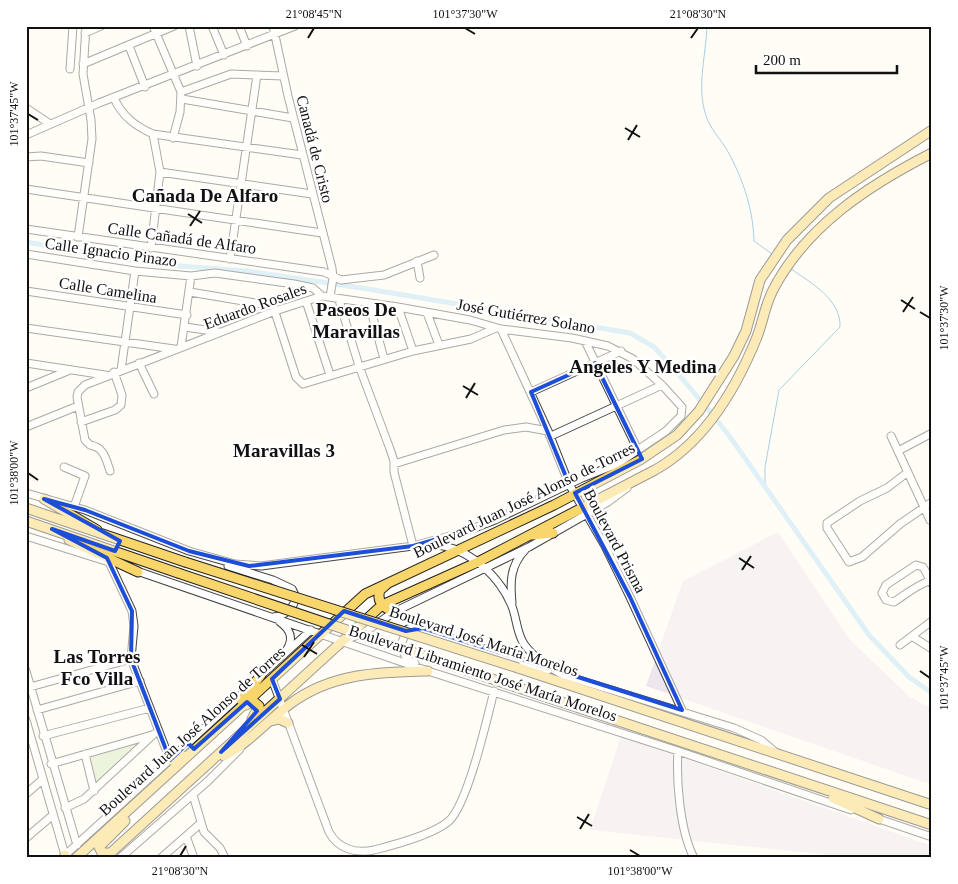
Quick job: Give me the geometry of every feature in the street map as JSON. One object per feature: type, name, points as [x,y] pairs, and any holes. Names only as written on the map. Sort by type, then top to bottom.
[{"type":"main road","name":"Boulevard Juan José Alonso de Torres","points":[[78,854],[190,755],[365,594],[575,494],[664,446],[706,401],[741,343],[757,288],[767,269],[797,229],[829,198],[931,130]]},
{"type":"main road","name":"Boulevard Juan José Alonso de Torres","points":[[107,855],[382,605],[478,562],[528,535],[585,510],[682,452],[717,413],[749,356],[769,299],[780,278],[806,243],[835,214],[878,184],[932,153]]},
{"type":"main road","points":[[44,499],[80,518],[105,536]]},
{"type":"main road","name":"Boulevard José María Morelos","points":[[27,509],[105,536],[518,668],[932,806]]},
{"type":"main road","points":[[26,521],[52,529],[80,546],[138,572]]},
{"type":"main road","name":"Boulevard José María Morelos","points":[[52,529],[510,685],[932,825]]},
{"type":"main road","points":[[528,535],[553,532]]},
{"type":"main road","points":[[394,612],[382,605],[378,596],[382,588],[427,565]]},
{"type":"main road","points":[[210,763],[247,740],[283,710],[312,690],[344,678],[388,671],[428,671]]},
{"type":"main road","points":[[224,722],[262,675]]},
{"type":"main road","points":[[221,752],[256,715],[259,706],[253,701],[240,708]]},
{"type":"main road","points":[[268,722],[279,719],[288,723]]},
{"type":"main road","points":[[170,760],[190,755]]},
{"type":"main road","points":[[780,775],[879,820]]},
{"type":"main road","points":[[107,855],[102,853],[99,847],[133,813],[143,797]]},
{"type":"street","points":[[70,69],[73,26]]},
{"type":"street","points":[[78,237],[92,129],[83,83],[86,29],[101,26]]},
{"type":"street","points":[[154,26],[182,96],[173,138]]},
{"type":"street","points":[[83,64],[174,26]]},
{"type":"street","points":[[189,26],[197,66]]},
{"type":"street","points":[[212,26],[224,55]]},
{"type":"street","points":[[238,26],[247,46]]},
{"type":"street","name":"Canadá de Cristo","points":[[273,26],[283,76],[333,279]]},
{"type":"street","points":[[26,135],[88,108],[173,76],[295,26]]},
{"type":"street","points":[[129,46],[145,87]]},
{"type":"street","points":[[182,96],[223,75],[239,73],[283,76]]},
{"type":"street","points":[[230,259],[257,75]]},
{"type":"street","points":[[182,96],[252,112],[293,118]]},
{"type":"street","points":[[114,98],[123,114],[138,126],[153,134],[302,155]]},
{"type":"street","points":[[26,108],[50,124]]},
{"type":"street","points":[[151,248],[160,172],[153,134]]},
{"type":"street","points":[[26,156],[41,156],[89,163]]},
{"type":"street","points":[[160,172],[312,194]]},
{"type":"street","points":[[26,189],[322,233]]},
{"type":"street","name":"Calle Cañadá de Alfaro","points":[[26,229],[324,272],[333,279]]},
{"type":"street","name":"Calle Ignacio Pinazo","points":[[26,254],[135,271],[192,276],[215,273],[294,284],[313,288],[326,297]]},
{"type":"street","points":[[326,297],[331,289],[333,279],[344,280],[384,275],[434,255]]},
{"type":"street","points":[[417,261],[420,278]]},
{"type":"street","points":[[81,422],[115,410],[120,405],[122,395],[117,371],[125,340],[135,271]]},
{"type":"street","points":[[110,471],[102,451],[85,440],[77,397],[81,388],[117,371],[178,348],[184,326],[192,276]]},
{"type":"street","name":"Calle Camelina","points":[[26,291],[186,315]]},
{"type":"street","points":[[190,292],[270,305],[275,311],[296,377],[300,383],[308,383],[413,351],[471,339],[499,328]]},
{"type":"street","name":"Eduardo Rosales","points":[[26,328],[178,348],[306,301],[326,297],[339,300]]},
{"type":"street","points":[[339,300],[359,366],[390,449],[394,472],[414,546],[489,523],[569,484],[617,464],[638,450],[585,340]]},
{"type":"street","name":"José Gutiérrez Solano","points":[[339,300],[398,307],[470,320],[499,328],[585,340],[621,351],[662,385],[684,410],[679,419],[666,431],[638,450]]},
{"type":"street","points":[[306,301],[330,375]]},
{"type":"street","points":[[369,303],[384,359]]},
{"type":"street","points":[[398,307],[413,351]]},
{"type":"street","points":[[427,313],[439,345]]},
{"type":"street","points":[[184,326],[220,333]]},
{"type":"street","name":"Boulevard Prisma","points":[[499,328],[531,392],[569,484],[585,510],[631,599],[682,710]]},
{"type":"street","points":[[531,392],[621,351]]},
{"type":"street","points":[[26,363],[106,376]]},
{"type":"street","points":[[139,363],[154,394]]},
{"type":"street","points":[[26,388],[70,370]]},
{"type":"street","points":[[394,464],[504,430],[526,427],[549,434],[662,385]]},
{"type":"street","points":[[26,427],[78,406]]},
{"type":"street","points":[[898,451],[931,435]]},
{"type":"street","points":[[890,436],[925,506],[930,520]]},
{"type":"street","points":[[617,464],[640,460]]},
{"type":"street","points":[[64,467],[85,476],[74,507]]},
{"type":"street","points":[[908,472],[887,488],[860,501],[829,521],[827,528],[851,563],[862,557],[900,524],[932,502]]},
{"type":"street","name":"Boulevard Libramiento José María Morelos","points":[[26,493],[74,507],[189,551],[235,564],[261,566],[414,546],[442,546],[457,551],[478,562],[500,585],[512,605],[519,634],[524,644],[538,659],[563,675],[682,710],[752,735],[778,754]]},
{"type":"street","points":[[342,641],[365,632],[394,612],[529,547],[585,510]]},
{"type":"street","name":"Boulevard Libramiento José María Morelos","points":[[26,536],[321,633],[428,671],[678,751],[932,837]]},
{"type":"street","points":[[512,605],[511,574],[517,560],[529,547]]},
{"type":"street","points":[[189,551],[223,565],[273,580],[292,589],[295,598],[291,608],[282,615],[270,617]]},
{"type":"street","points":[[108,562],[132,611],[134,626],[131,659],[150,708],[157,733],[170,760]]},
{"type":"street","points":[[916,565],[923,567],[931,582],[894,602],[886,600],[882,593],[884,586],[916,565]]},
{"type":"street","points":[[270,617],[284,625],[290,635],[290,643],[283,656]]},
{"type":"street","points":[[900,645],[932,621]]},
{"type":"street","points":[[428,671],[410,660],[402,650],[402,638],[408,629],[422,628],[563,675]]},
{"type":"street","points":[[26,720],[29,741],[65,857],[78,854],[95,829],[311,630]]},
{"type":"street","points":[[913,637],[932,649]]},
{"type":"street","points":[[30,687],[131,659]]},
{"type":"street","points":[[26,671],[78,854]]},
{"type":"street","points":[[272,679],[332,838],[348,849],[373,850],[441,827],[451,819],[473,770],[494,691]]},
{"type":"street","points":[[37,710],[140,682]]},
{"type":"street","points":[[43,736],[150,708]]},
{"type":"street","points":[[51,764],[157,733]]},
{"type":"street","points":[[65,808],[78,803],[94,790],[157,733]]},
{"type":"street","points":[[120,858],[193,794],[247,740]]},
{"type":"street","points":[[678,751],[679,796],[689,846],[694,858]]},
{"type":"street","points":[[85,754],[94,790]]},
{"type":"street","points":[[26,794],[42,780]]},
{"type":"street","points":[[193,794],[201,823],[208,836],[220,848],[225,858]]},
{"type":"street","points":[[26,838],[53,815]]},
{"type":"street","points":[[163,857],[201,823]]},
{"type":"street","points":[[71,828],[82,836],[95,829]]},
{"type":"street","points":[[186,836],[194,858]]},
{"type":"highlighted area","points":[[595,363],[642,459],[575,493],[630,597],[682,710],[423,628],[406,631],[344,611],[272,679],[280,699],[221,752],[257,711],[247,702],[194,749],[188,743],[170,760],[131,659],[132,611],[107,558],[52,529],[115,551],[120,541],[44,499],[85,510],[189,551],[249,566],[413,546],[476,528],[569,484],[531,392]]},
{"type":"shaded area","points":[[778,532],[850,640],[910,697],[932,709],[932,785],[646,686],[683,581]]},
{"type":"shaded area","points":[[621,736],[932,846],[932,858],[833,858],[830,855],[590,830]]},
{"type":"green space","points":[[142,741],[95,786],[88,756]]},
{"type":"waterway","points":[[707,26],[702,74],[704,109],[710,125],[727,150],[738,172],[752,217],[754,241],[772,254]]},
{"type":"waterway","points":[[26,242],[153,264],[247,271],[368,289],[630,333],[654,347],[728,434],[869,635],[909,677],[932,693]]},
{"type":"waterway","points":[[765,488],[765,467],[779,390],[840,327],[836,308],[830,300],[816,286],[791,269]]},
{"type":"district","name":"Cañada De Alfaro","points":[[205,195]]},
{"type":"district","name":"Paseos De Maravillas","points":[[356,320]]},
{"type":"district","name":"Angeles Y Medina","points":[[643,366]]},
{"type":"district","name":"Maravillas 3","points":[[284,450]]},
{"type":"district","name":"Las Torres Fco Villa","points":[[97,667]]}]
